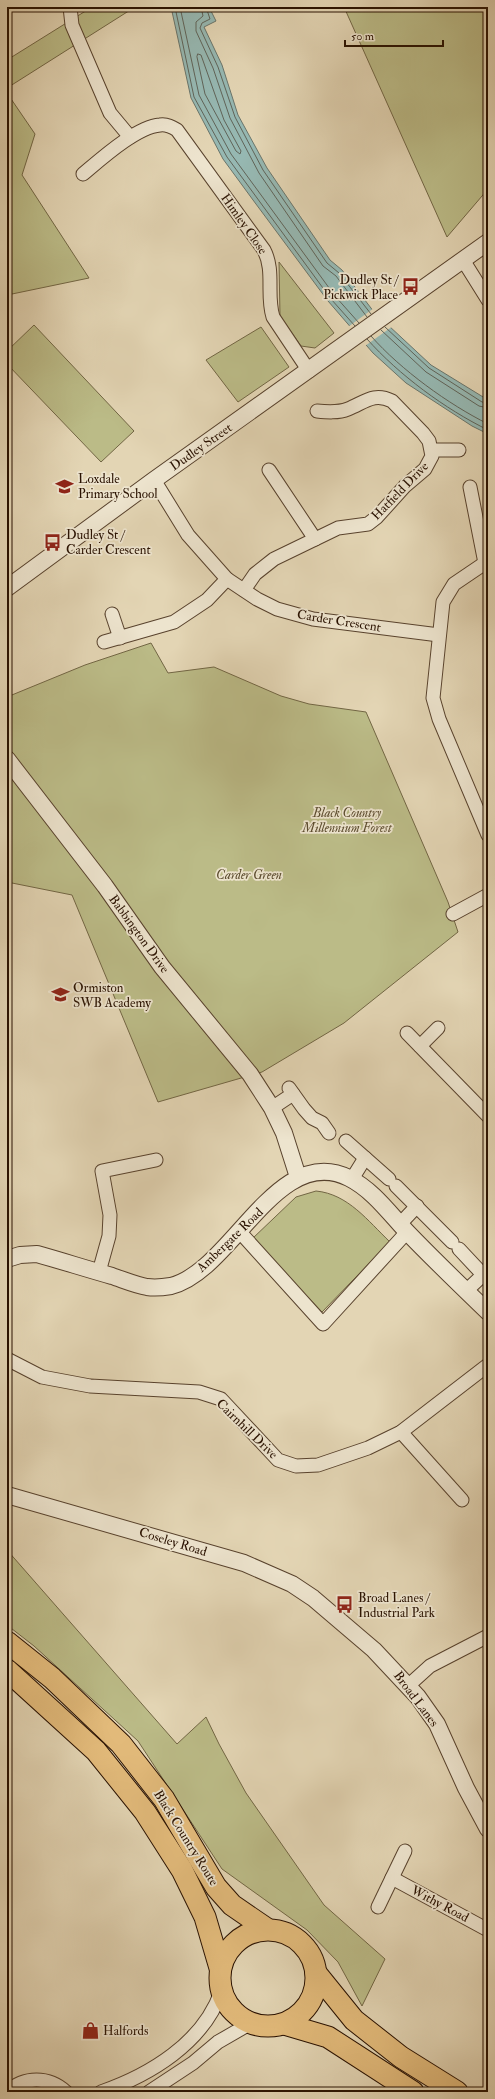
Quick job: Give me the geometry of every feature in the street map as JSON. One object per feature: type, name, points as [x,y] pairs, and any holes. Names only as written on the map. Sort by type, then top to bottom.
[{"type":"highway","name":"Black Country Route","points":[[7,1642],[52,1678],[121,1744],[164,1799],[216,1888],[232,1905],[267,1929]]},
{"type":"highway","name":"Black Country Route","points":[[7,1670],[96,1751],[145,1812],[182,1870],[205,1917],[220,1968]]},
{"type":"highway","points":[[316,1972],[314,1994],[308,2004],[294,2019],[284,2024],[267,2026],[251,2023],[232,2010],[221,1992],[220,1968],[227,1951],[233,1944],[249,1933],[267,1929],[287,1933],[300,1941],[309,1952],[316,1972],[354,2020],[401,2057],[457,2092]]},
{"type":"highway","points":[[284,2024],[328,2037],[413,2092]]},
{"type":"street","points":[[70,7],[72,26],[110,113],[130,137]]},
{"type":"street","name":"Himley Close","points":[[83,174],[130,137],[160,125],[169,126],[177,130],[264,250],[269,260],[270,308],[272,316],[310,371]]},
{"type":"street","points":[[488,242],[463,260],[488,300]]},
{"type":"street","name":"Dudley Street","points":[[7,588],[154,480],[310,371],[463,260]]},
{"type":"street","name":"Hatfield Drive","points":[[244,590],[266,564],[338,528],[361,526],[377,517],[404,486],[430,462],[432,450],[423,433],[392,402],[386,398],[379,396],[370,398],[347,409],[335,412],[317,411]]},
{"type":"street","points":[[432,450],[459,450]]},
{"type":"street","points":[[269,470],[315,539]]},
{"type":"street","name":"Carder Crescent","points":[[154,480],[188,535],[227,579],[277,609],[313,619],[439,635]]},
{"type":"street","points":[[470,487],[486,563],[454,584],[443,602],[432,698],[439,719],[488,836]]},
{"type":"street","points":[[104,642],[174,622],[207,600],[227,579]]},
{"type":"street","points":[[112,614],[120,638]]},
{"type":"street","name":"Babbington Drive","points":[[7,759],[105,886],[162,967],[250,1074],[272,1108],[284,1133],[298,1177]]},
{"type":"street","points":[[453,914],[488,895]]},
{"type":"street","points":[[420,1046],[438,1028]]},
{"type":"street","points":[[407,1032],[488,1116]]},
{"type":"street","points":[[272,1108],[291,1091],[312,1118],[322,1123],[329,1133]]},
{"type":"street","points":[[346,1141],[417,1206],[485,1277],[466,1291]]},
{"type":"street","points":[[352,1179],[365,1158]]},
{"type":"street","points":[[99,1272],[109,1236],[110,1215],[102,1171],[156,1160]]},
{"type":"street","name":"Ambergate Road","points":[[8,1257],[37,1254],[147,1287],[171,1286],[190,1278],[210,1261],[283,1188],[298,1177],[317,1172],[334,1172],[352,1179],[364,1186],[403,1228],[488,1312]]},
{"type":"street","points":[[239,1231],[323,1324],[403,1228],[417,1206]]},
{"type":"street","name":"Cairnhill Drive","points":[[7,1359],[42,1377],[90,1386],[199,1392],[221,1399],[278,1460],[296,1466],[318,1465],[368,1448],[401,1432],[488,1365]]},
{"type":"street","points":[[401,1432],[462,1500]]},
{"type":"street","name":"Coseley Road","points":[[7,1495],[244,1563],[292,1584],[329,1610]]},
{"type":"street","name":"Broad Lanes","points":[[329,1610],[374,1650],[409,1685],[437,1724],[466,1788],[488,1829]]},
{"type":"street","points":[[409,1685],[430,1666],[488,1636]]},
{"type":"street","points":[[378,1907],[406,1851]]},
{"type":"street","name":"Withy Road","points":[[392,1878],[488,1930]]},
{"type":"street","points":[[101,2092],[142,2074],[167,2059],[186,2043],[215,2008],[221,1992]]},
{"type":"street","points":[[149,2092],[193,2063],[218,2042],[251,2023]]},
{"type":"street","points":[[7,2092],[23,2082],[38,2080],[55,2084],[66,2092]]},
{"type":"green space","points":[[92,7],[135,7],[7,88],[7,60]]},
{"type":"green space","points":[[344,7],[488,7],[488,189],[447,237]]},
{"type":"green space","points":[[7,93],[35,134],[22,175],[89,278],[12,294],[7,288]]},
{"type":"green space","points":[[279,262],[334,333],[315,348],[301,346],[280,316]]},
{"type":"green space","points":[[34,325],[134,431],[101,462],[7,364],[7,351]]},
{"type":"green space","points":[[261,327],[289,367],[238,402],[206,360]]},
{"type":"green space","name":"Carder Green","points":[[151,643],[168,673],[214,667],[281,696],[309,704],[366,712],[448,902],[458,932],[344,1023],[262,1072],[158,1102],[72,895],[7,882],[7,697],[85,665]]},
{"type":"green space","points":[[316,1191],[338,1197],[348,1203],[365,1217],[390,1242],[322,1312],[252,1239],[296,1197]]},
{"type":"green space","points":[[7,1550],[177,1744],[206,1717],[246,1793],[324,1905],[385,1959],[362,2006],[338,1962],[307,1930],[222,1869],[138,1741],[34,1646],[7,1625]]},
{"type":"water","points":[[171,7],[209,7],[216,21],[204,27],[222,65],[238,115],[267,168],[330,260],[342,270],[374,312],[431,365],[488,400],[488,434],[472,426],[406,383],[373,353],[328,301],[253,200],[223,159],[191,98]]},
{"type":"pier","points":[[374,308],[393,326],[365,346],[348,327]]},
{"type":"place","name":"Dudley St / Pickwick Place","points":[[411,287]]},
{"type":"place","name":"Loxdale Primary School","points":[[65,486]]},
{"type":"place","name":"Dudley St / Carder Crescent","points":[[53,542]]},
{"type":"place","name":"Ormiston SWB Academy","points":[[60,995]]},
{"type":"place","name":"Broad Lanes / Industrial Park","points":[[345,1605]]},
{"type":"place","name":"Halfords","points":[[90,2031]]},
{"type":"park label","name":"Black Country Millennium Forest","points":[[347,820]]}]
